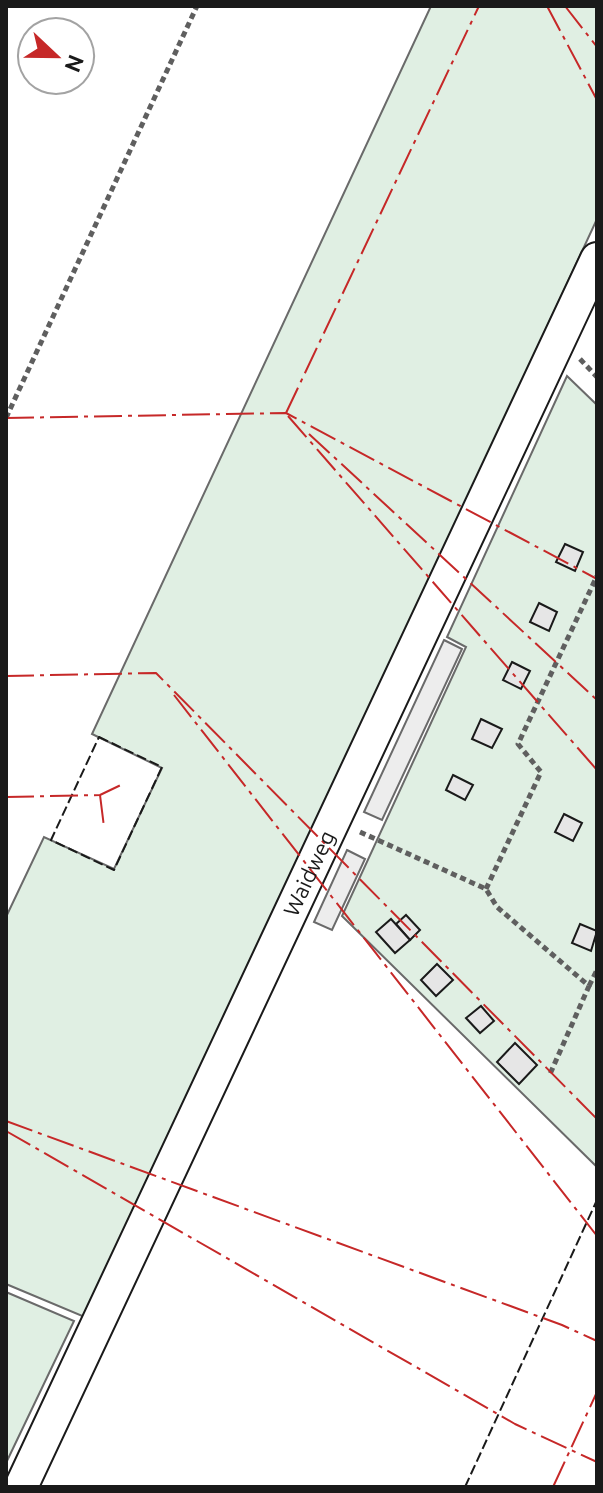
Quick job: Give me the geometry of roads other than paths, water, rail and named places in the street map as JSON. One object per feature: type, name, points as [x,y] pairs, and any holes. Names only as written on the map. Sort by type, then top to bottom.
[{"type":"lane","name":"Waidweg","points":[[21,1487],[597,259]]}]
